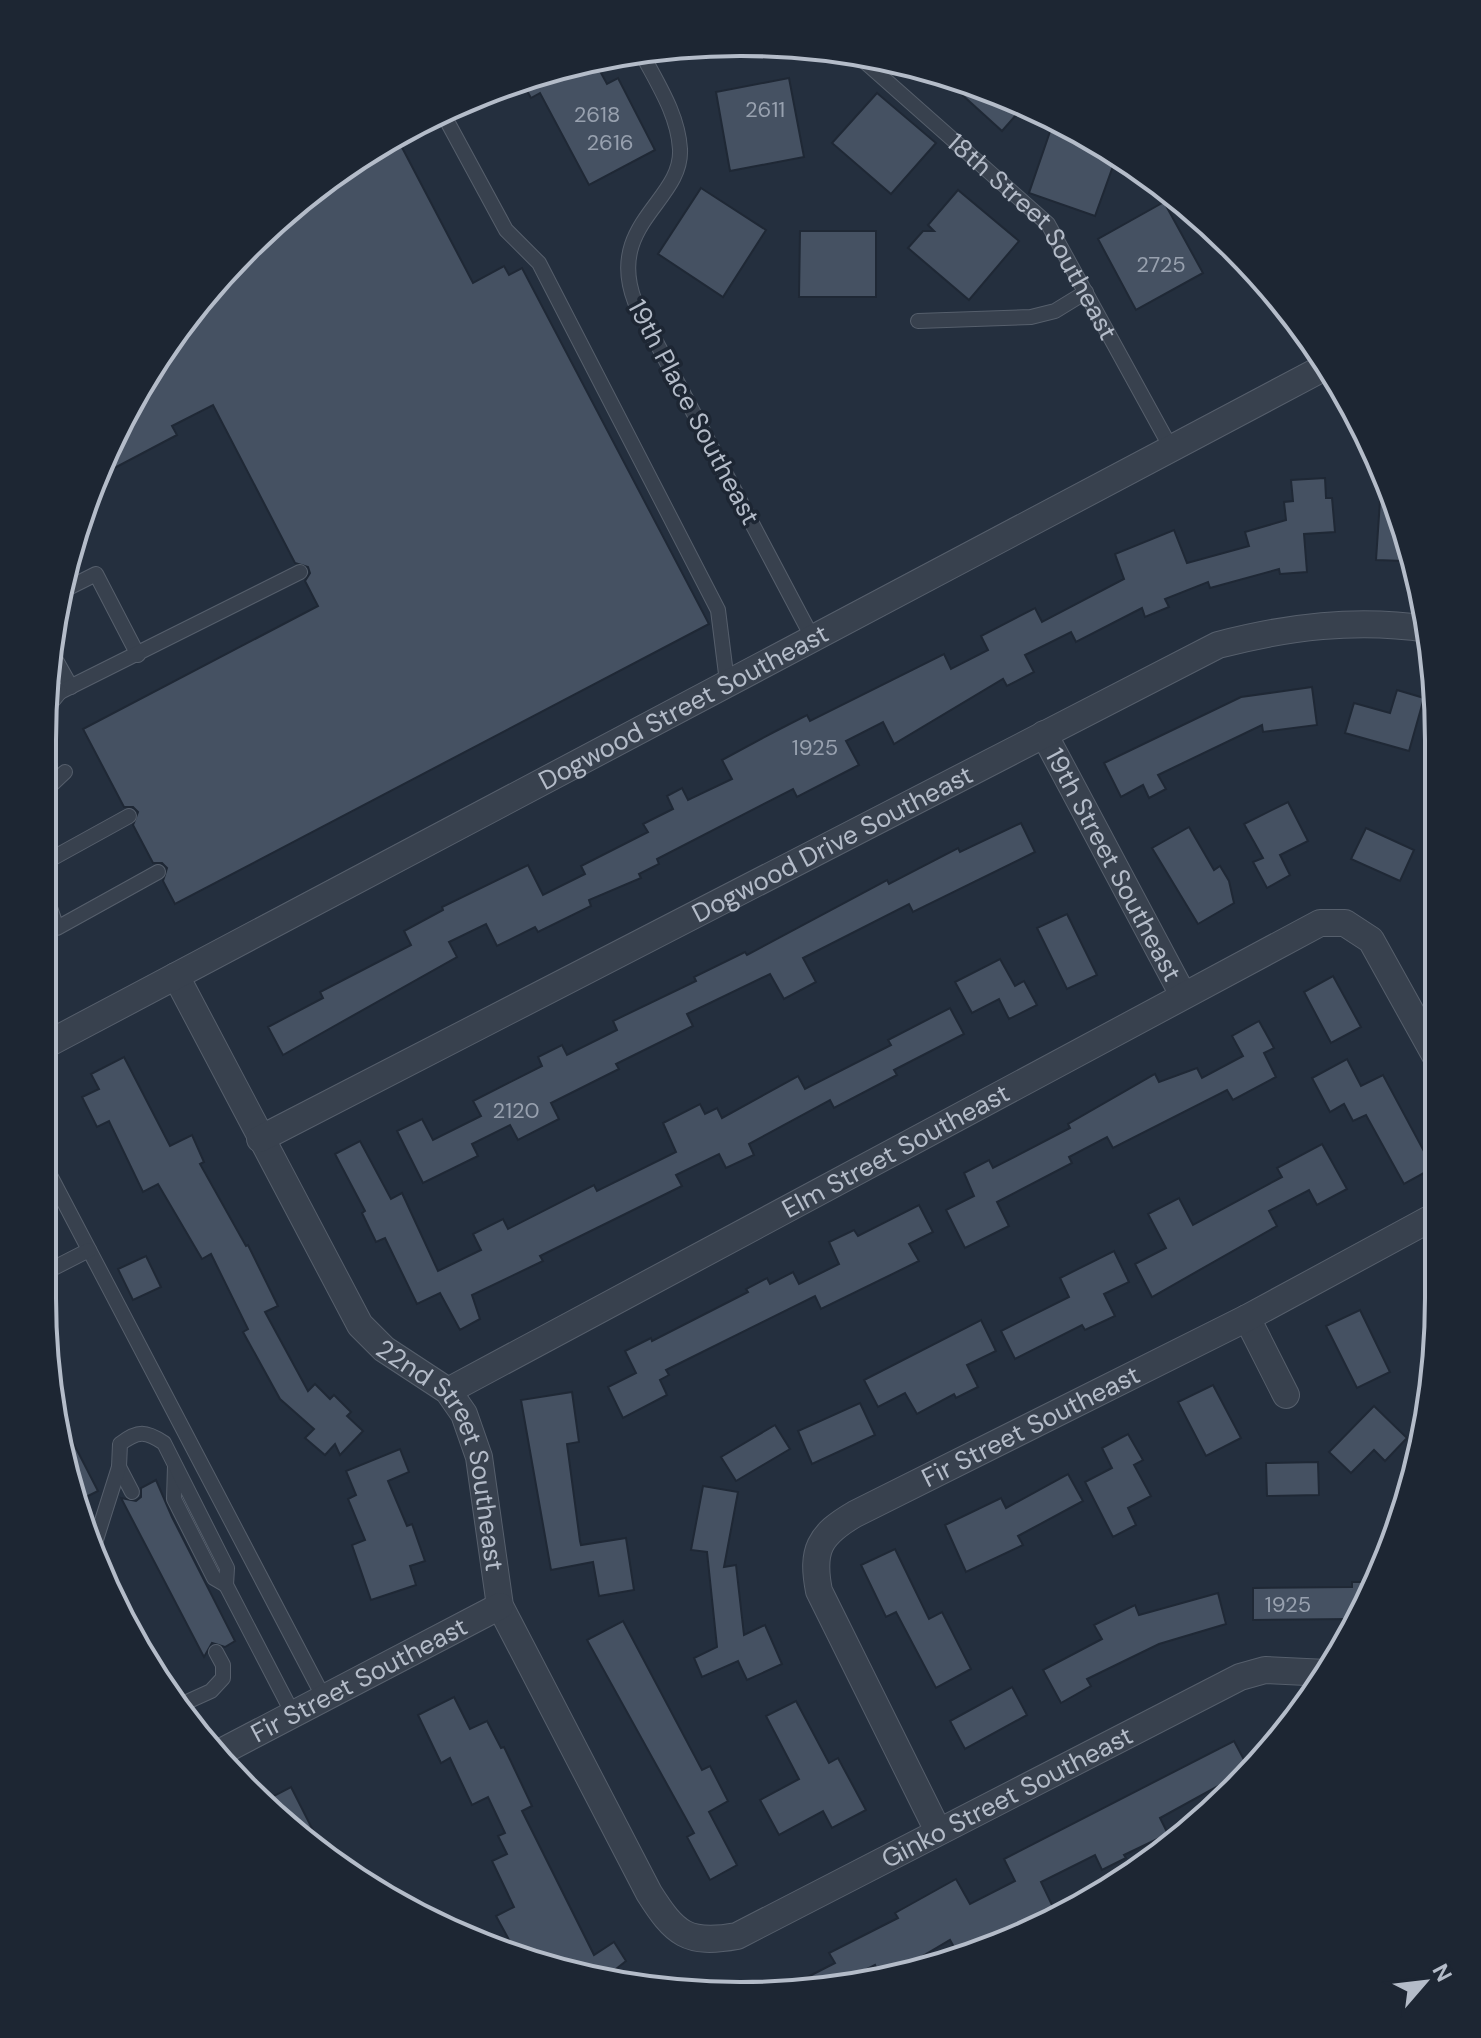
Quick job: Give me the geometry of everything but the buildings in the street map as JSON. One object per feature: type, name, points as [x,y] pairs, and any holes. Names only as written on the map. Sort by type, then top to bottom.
[{"type":"street","name":"Dogwood Street Southeast","points":[[56,1037],[1317,371]]},
{"type":"street","name":"Dogwood Drive Southeast","points":[[260,1139],[1218,645],[1312,627],[1366,623],[1415,628]]},
{"type":"street","name":"19th Street Southeast","points":[[1044,734],[1183,995]]},
{"type":"street","name":"Elm Street Southeast","points":[[448,1391],[1320,923],[1345,923],[1371,940],[1425,1037]]},
{"type":"street","name":"22nd Street Southeast","points":[[176,976],[360,1325],[384,1349],[448,1391],[464,1414],[475,1440],[500,1606],[649,1893],[675,1930],[693,1939]]},
{"type":"street","name":"Fir Street Southeast","points":[[938,1831],[819,1591],[814,1567],[819,1544],[836,1525],[855,1514],[1247,1318],[1425,1222]]},
{"type":"street","points":[[1247,1318],[1286,1395]]},
{"type":"street","name":"Fir Street Southeast","points":[[226,1749],[500,1606]]},
{"type":"street","name":"Ginko Street Southeast","points":[[693,1939],[737,1936],[1240,1677],[1265,1670],[1313,1672]]},
{"type":"lane","name":"19th Place Southeast","points":[[646,63],[676,121],[680,153],[673,177],[645,216],[632,246],[625,277],[635,302],[812,637]]},
{"type":"lane","name":"18th Street Southeast","points":[[873,69],[1048,224],[1171,448]]},
{"type":"lane","points":[[448,122],[506,230],[539,263],[718,610],[727,682]]},
{"type":"lane","points":[[918,321],[1031,317],[1055,311],[1086,292]]},
{"type":"lane","points":[[60,690],[138,655],[300,572]]},
{"type":"lane","points":[[74,585],[96,574],[138,655]]},
{"type":"lane","points":[[56,780],[65,772]]},
{"type":"lane","points":[[56,856],[129,816]]},
{"type":"lane","points":[[56,925],[57,928],[158,872]]},
{"type":"lane","points":[[56,1187],[324,1698]]},
{"type":"lane","points":[[56,1267],[89,1250]]},
{"type":"lane","points":[[98,1533],[119,1467],[120,1444],[134,1434],[149,1432],[164,1443],[175,1464],[227,1568],[226,1585],[293,1714]]},
{"type":"lane","points":[[119,1467],[132,1492]]},
{"type":"lane","points":[[188,1701],[211,1691],[223,1678],[223,1665],[216,1652]]}]
